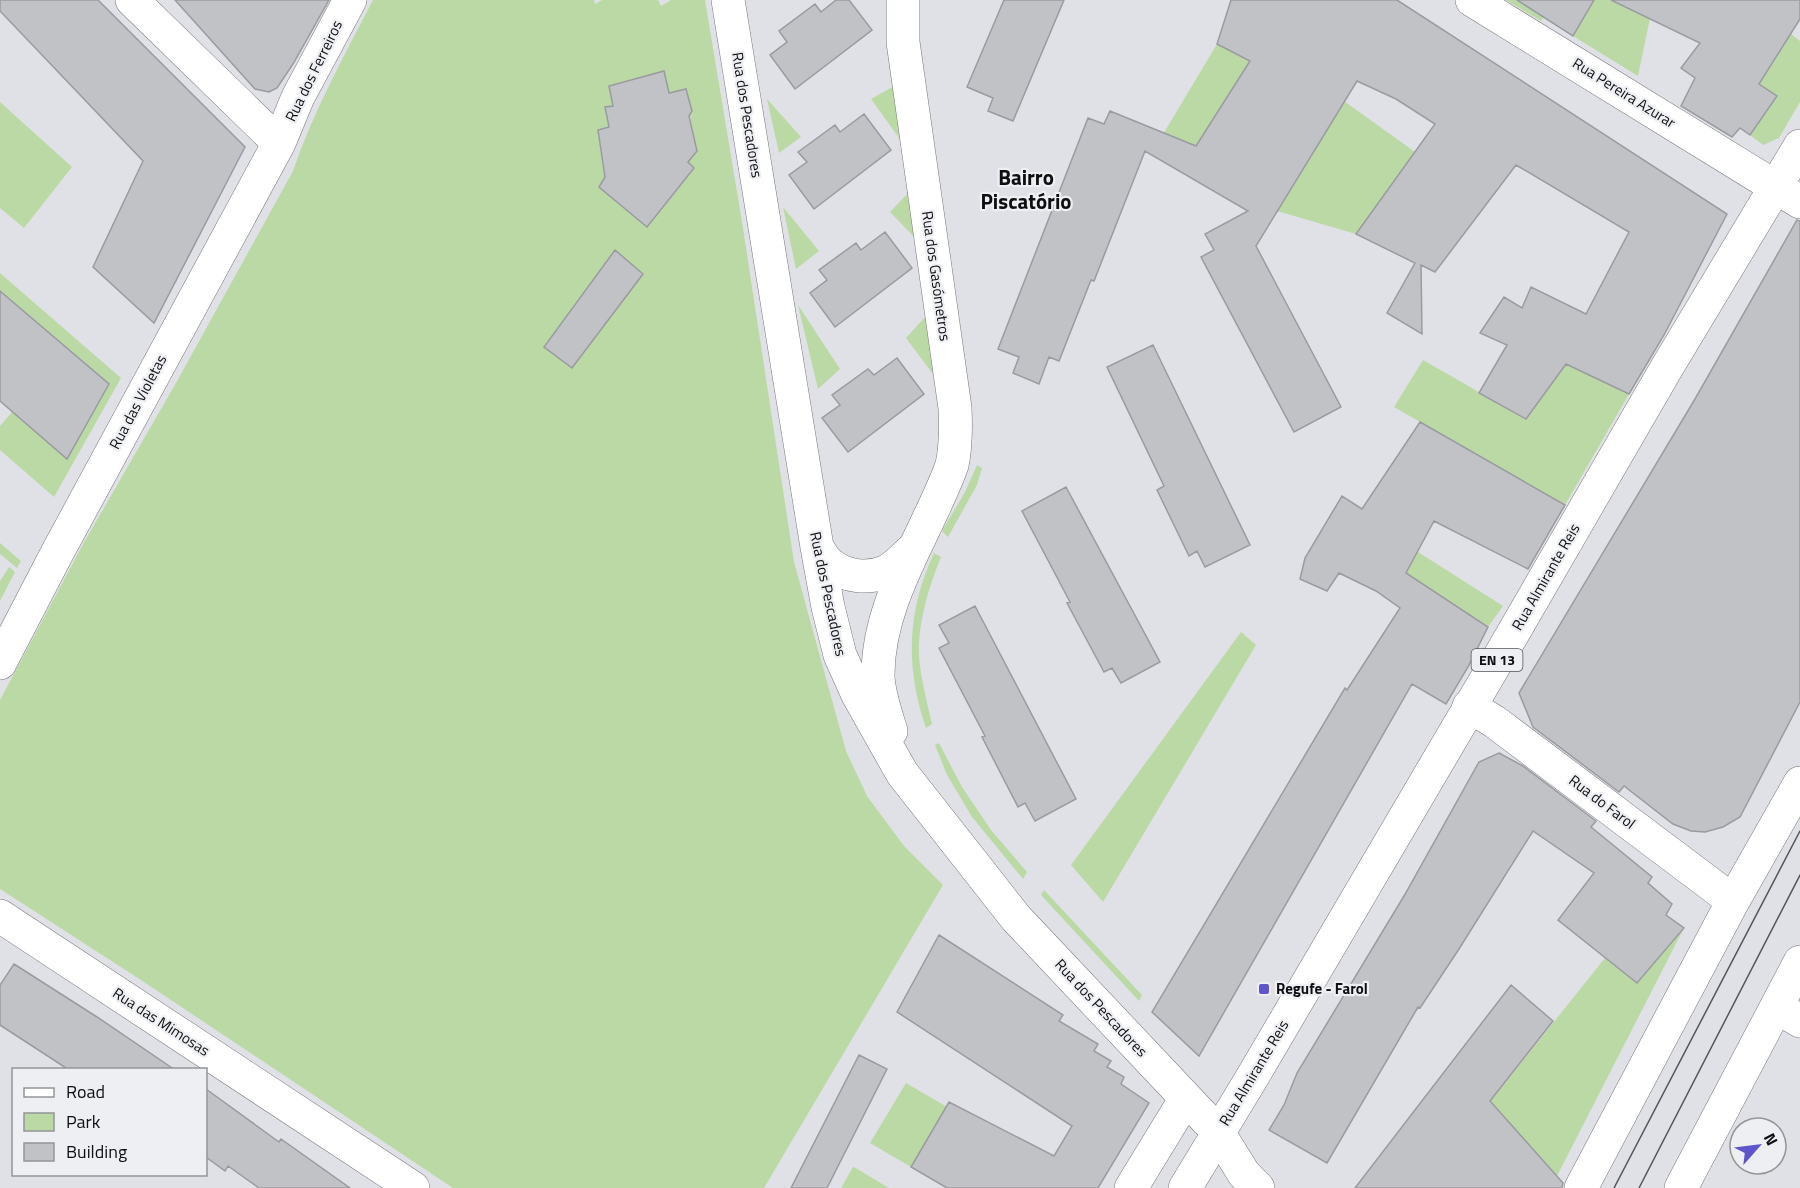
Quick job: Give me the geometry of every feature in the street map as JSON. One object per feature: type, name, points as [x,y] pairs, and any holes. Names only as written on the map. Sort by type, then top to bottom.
[{"type":"street","points":[[132,0],[279,142]]},
{"type":"street","name":"Rua dos Ferreiros","points":[[279,142],[298,98],[350,0]]},
{"type":"street","name":"Rua dos Pescadores","points":[[728,0],[817,547],[840,655],[858,695],[902,773],[1016,918],[1218,1132],[1244,1174],[1258,1188]]},
{"type":"street","name":"Rua dos Gasómetros","points":[[902,773],[878,679],[881,644],[895,593],[952,465],[956,450],[955,408],[903,42],[903,0]]},
{"type":"street","name":"Rua Pereira Azurar","points":[[1472,0],[1787,194]]},
{"type":"street","name":"Rua das Violetas","points":[[0,663],[279,142]]},
{"type":"street","name":"Rua Almirante Reis","points":[[1218,1132],[1501,654],[1666,369],[1787,194],[1800,146]]},
{"type":"street","name":"Rua dos Gasómetros","points":[[817,547],[830,564],[850,575],[861,576],[885,572],[916,546]]},
{"type":"street","name":"Rua do Farol","points":[[1469,706],[1496,722],[1733,901]]},
{"type":"street","points":[[1581,1188],[1733,901],[1800,783]]},
{"type":"street","name":"Rua das Mimosas","points":[[0,916],[413,1188]]},
{"type":"street","points":[[1681,1188],[1789,1014],[1800,962]]},
{"type":"street","points":[[1131,1188],[1186,1098]]},
{"type":"street","name":"EN 13","points":[[1185,1188],[1218,1132]]},
{"type":"green space","points":[[373,0],[594,0],[595,4],[602,0],[658,0],[661,6],[671,0],[705,0],[743,228],[794,562],[846,751],[867,796],[904,846],[943,885],[764,1188],[453,1188],[0,889],[0,700],[82,546],[176,383],[293,171],[319,106]],"holes":[[[664,71],[669,93],[686,89],[696,152],[688,162],[694,169],[647,227],[599,187],[616,163],[603,165],[598,131],[609,127],[605,108],[613,106],[609,86]],[[615,250],[642,275],[572,367],[544,347]]]},
{"type":"green space","points":[[1506,0],[1516,0],[1544,17],[1541,21]]},
{"type":"green space","points":[[1594,0],[1643,0],[1650,18],[1638,76],[1573,36]]},
{"type":"green space","points":[[1791,34],[1800,41],[1800,102],[1779,138],[1763,145],[1750,135],[1777,96],[1700,43]]},
{"type":"green space","points":[[1217,44],[1250,61],[1191,154],[1162,136]]},
{"type":"green space","points":[[896,85],[902,142],[871,99]]},
{"type":"green space","points":[[767,99],[801,137],[779,153]]},
{"type":"green space","points":[[1344,101],[1415,152],[1356,234],[1277,211]]},
{"type":"green space","points":[[0,102],[72,167],[24,228],[0,208]]},
{"type":"green space","points":[[911,190],[919,242],[890,212]]},
{"type":"green space","points":[[783,207],[819,251],[796,269]]},
{"type":"green space","points":[[0,273],[121,378],[54,497],[0,450],[0,426],[12,412],[67,458],[109,384],[0,291]]},
{"type":"green space","points":[[798,305],[840,369],[818,389]]},
{"type":"green space","points":[[926,316],[936,378],[906,338]]},
{"type":"green space","points":[[1423,360],[1526,419],[1560,361],[1629,394],[1565,505],[1394,407]]},
{"type":"green space","points":[[977,465],[982,468],[977,485],[948,537],[942,531],[965,492]]},
{"type":"green space","points":[[1335,508],[1418,552],[1503,606],[1488,627],[1399,571],[1372,559],[1321,530]]},
{"type":"green space","points":[[0,543],[21,561],[17,568],[0,554]]},
{"type":"green space","points":[[934,553],[941,557],[927,599],[919,642],[921,672],[932,724],[926,728],[915,683],[912,639],[918,596]]},
{"type":"green space","points":[[9,567],[15,572],[0,601],[0,581]]},
{"type":"green space","points":[[1241,632],[1256,645],[1103,902],[1071,865]]},
{"type":"green space","points":[[939,743],[962,787],[991,830],[1027,872],[1023,879],[972,817],[947,775],[935,745]]},
{"type":"green space","points":[[1044,890],[1142,995],[1139,1001],[1041,895]]},
{"type":"green space","points":[[1684,928],[1557,1176],[1469,1128],[1605,958],[1637,983]]},
{"type":"green space","points":[[906,1083],[947,1107],[911,1167],[870,1143]]},
{"type":"green space","points":[[854,1167],[889,1188],[841,1188]]},
{"type":"building","points":[[0,0],[98,0],[245,147],[154,323],[93,267],[143,161],[0,11]]},
{"type":"building","points":[[175,0],[329,0],[293,64],[277,88],[269,92],[255,89]]},
{"type":"building","points":[[836,0],[849,0],[872,30],[795,89],[770,55],[787,42],[779,31],[815,4],[821,12]]},
{"type":"building","points":[[1004,0],[1064,0],[1013,121],[988,111],[993,98],[967,87]]},
{"type":"building","points":[[1231,0],[1397,0],[1727,214],[1664,335],[1629,394],[1566,364],[1526,419],[1479,393],[1507,345],[1480,333],[1504,297],[1522,308],[1531,287],[1586,314],[1629,232],[1516,165],[1435,272],[1421,265],[1422,334],[1387,313],[1415,263],[1356,234],[1435,124],[1396,99],[1357,81],[1256,246],[1341,407],[1294,432],[1201,257],[1214,250],[1205,234],[1248,211],[1145,151],[1094,281],[1091,280],[1059,361],[1049,357],[1039,384],[1013,373],[1019,357],[998,349],[1088,118],[1104,124],[1110,111],[1196,146],[1250,61],[1217,44]]},
{"type":"building","points":[[1517,0],[1594,0],[1573,36]]},
{"type":"building","points":[[1611,0],[1800,0],[1800,19],[1759,84],[1777,96],[1750,135],[1740,128],[1732,137],[1681,106],[1695,78],[1681,68],[1700,43]]},
{"type":"building","points":[[664,71],[669,93],[686,89],[692,111],[689,116],[697,151],[688,162],[694,168],[647,227],[599,187],[605,177],[598,130],[609,127],[605,107],[613,106],[609,86]]},
{"type":"building","points":[[864,114],[891,150],[814,209],[789,175],[807,162],[798,152],[835,125],[840,132]]},
{"type":"building","points":[[1797,220],[1800,221],[1800,702],[1740,817],[1723,827],[1705,832],[1691,831],[1673,824],[1624,786],[1619,792],[1533,727],[1519,693],[1695,399]]},
{"type":"building","points":[[885,232],[912,268],[835,327],[810,293],[827,280],[819,270],[856,243],[861,250]]},
{"type":"building","points":[[615,250],[643,274],[572,368],[544,347]]},
{"type":"building","points":[[0,291],[109,384],[67,459],[0,401]]},
{"type":"building","points":[[1153,345],[1250,545],[1205,567],[1197,551],[1189,556],[1157,490],[1164,486],[1107,367]]},
{"type":"building","points":[[897,358],[924,394],[848,452],[822,418],[840,405],[832,395],[868,369],[874,375]]},
{"type":"building","points":[[1420,422],[1565,505],[1528,569],[1434,521],[1406,573],[1488,627],[1446,704],[1412,684],[1199,1056],[1152,1012],[1345,688],[1347,690],[1400,608],[1376,591],[1339,573],[1327,591],[1300,579],[1305,558],[1342,496],[1362,509]]},
{"type":"building","points":[[1066,487],[1160,662],[1121,683],[1112,668],[1104,672],[1022,511]]},
{"type":"building","points":[[975,606],[1076,799],[1035,821],[1025,803],[1018,807],[982,737],[985,736],[939,648],[949,643],[939,625]]},
{"type":"building","points":[[1499,753],[1523,766],[1596,821],[1591,827],[1652,877],[1648,883],[1672,904],[1666,915],[1684,928],[1637,983],[1558,920],[1594,873],[1533,831],[1459,949],[1420,1008],[1418,1007],[1327,1163],[1269,1130],[1284,1105],[1297,1073],[1404,896],[1479,762]]},
{"type":"building","points":[[939,935],[1063,1015],[1059,1021],[1098,1044],[1094,1051],[1111,1061],[1107,1067],[1124,1077],[1121,1084],[1149,1103],[1098,1188],[947,1188],[911,1167],[949,1102],[1054,1156],[1072,1126],[897,1012]]},
{"type":"building","points":[[14,964],[172,1068],[66,1068],[0,1025],[0,985]]},
{"type":"building","points":[[1511,985],[1553,1021],[1490,1101],[1563,1183],[1562,1188],[1355,1188]]},
{"type":"building","points":[[859,1055],[887,1069],[827,1188],[791,1188]]},
{"type":"building","points":[[207,1090],[279,1142],[281,1139],[350,1188],[259,1188],[228,1166],[225,1171],[207,1158]]},
{"type":"tram line","points":[[1614,1188],[1800,831]]},
{"type":"tram line","points":[[1639,1188],[1800,875]]},
{"type":"place","name":"Regufe - Farol","points":[[1264,989]]},
{"type":"district","name":"Bairro Piscatório","points":[[1026,190]]}]
